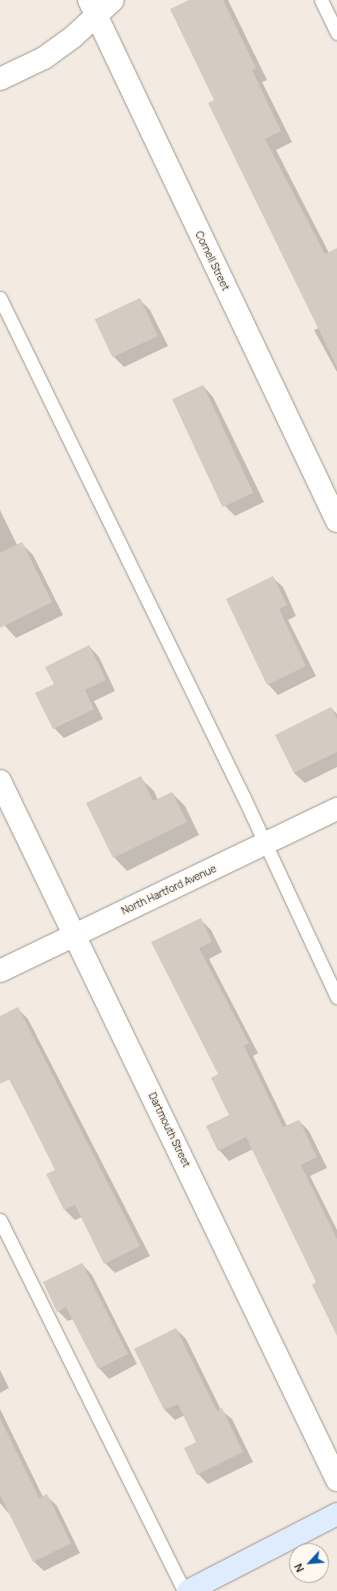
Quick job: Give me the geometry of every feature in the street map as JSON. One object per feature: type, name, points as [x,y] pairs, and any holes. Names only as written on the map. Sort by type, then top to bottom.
[{"type":"main road","points":[[188,1591],[337,1514]]},
{"type":"street","points":[[0,79],[44,58],[93,8],[113,0]]},
{"type":"street","name":"Cornell Street","points":[[93,8],[337,521]]},
{"type":"street","name":"Dartmouth Street","points":[[0,781],[337,1480]]},
{"type":"street","name":"North Hartford Avenue","points":[[0,971],[265,845],[337,809]]},
{"type":"lane","points":[[321,0],[337,32]]},
{"type":"lane","points":[[0,298],[244,798],[337,997]]},
{"type":"lane","points":[[0,1220],[184,1591]]},
{"type":"building","points":[[189,0],[223,0],[256,68],[252,70],[281,131],[265,139],[325,254],[337,248],[337,367],[208,103],[214,100],[170,9]]},
{"type":"building","points":[[140,298],[158,336],[112,357],[95,319]]},
{"type":"building","points":[[203,385],[253,493],[222,507],[172,399]]},
{"type":"building","points":[[22,542],[52,602],[0,628],[0,553]]},
{"type":"building","points":[[273,576],[287,605],[279,609],[306,666],[267,685],[226,599]]},
{"type":"building","points":[[89,645],[106,680],[85,690],[94,709],[53,729],[35,693],[54,684],[45,667]]},
{"type":"building","points":[[331,707],[337,719],[337,752],[294,773],[275,735]]},
{"type":"building","points":[[141,776],[153,801],[172,792],[187,822],[113,858],[86,803]]},
{"type":"building","points":[[201,918],[212,942],[199,948],[249,1043],[244,1046],[283,1127],[299,1120],[317,1157],[301,1165],[337,1239],[337,1336],[312,1285],[316,1282],[246,1137],[218,1151],[206,1126],[229,1115],[211,1078],[218,1074],[151,942]]},
{"type":"building","points":[[18,1007],[140,1246],[104,1264],[75,1205],[64,1210],[46,1174],[55,1170],[10,1079],[0,1084],[0,1016]]},
{"type":"building","points":[[82,1263],[128,1354],[98,1369],[66,1307],[57,1312],[43,1282]]},
{"type":"building","points":[[176,1328],[217,1411],[222,1408],[243,1452],[197,1475],[184,1448],[196,1442],[178,1404],[164,1410],[134,1349]]},
{"type":"building","points":[[0,1418],[39,1498],[47,1494],[71,1543],[33,1562],[0,1495]]}]
